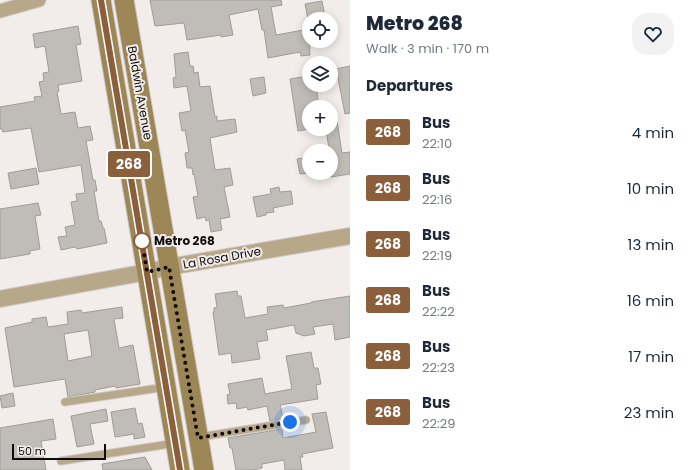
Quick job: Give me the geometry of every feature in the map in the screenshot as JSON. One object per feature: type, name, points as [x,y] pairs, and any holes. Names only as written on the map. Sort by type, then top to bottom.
[{"type":"main road","name":"Baldwin Avenue","points":[[101,0],[180,470]]},
{"type":"main road","name":"Baldwin Avenue","points":[[124,0],[204,470]]},
{"type":"street","points":[[0,11],[39,0]]},
{"type":"street","name":"La Rosa Drive","points":[[0,299],[169,267],[350,236]]},
{"type":"lane","points":[[65,402],[166,387]]},
{"type":"lane","points":[[198,438],[306,420]]},
{"type":"lane","points":[[61,461],[176,443]]},
{"type":"building","points":[[150,0],[281,0],[282,5],[271,7],[276,35],[302,30],[302,48],[310,48],[310,55],[301,56],[300,52],[268,58],[264,30],[262,30],[258,9],[229,15],[233,35],[221,37],[221,35],[187,40],[184,23],[155,26]]},
{"type":"building","points":[[322,1],[324,12],[307,12],[305,4]]},
{"type":"building","points":[[78,26],[81,44],[76,45],[82,81],[58,85],[59,91],[57,92],[61,114],[75,112],[78,128],[90,126],[93,140],[86,141],[93,180],[95,180],[97,191],[94,191],[99,221],[101,221],[104,228],[107,243],[77,249],[75,247],[61,250],[58,237],[67,236],[65,227],[75,225],[71,202],[77,201],[76,194],[85,193],[81,165],[39,172],[31,128],[3,132],[2,129],[0,129],[0,107],[35,101],[34,97],[42,96],[39,82],[44,81],[43,73],[49,72],[45,46],[35,48],[33,34]]},
{"type":"building","points":[[188,52],[190,66],[193,66],[194,73],[198,72],[200,87],[210,86],[217,121],[235,119],[237,132],[210,138],[215,170],[230,168],[233,185],[224,187],[230,217],[220,219],[222,230],[211,232],[209,220],[206,221],[205,217],[197,219],[193,197],[198,196],[194,174],[193,175],[192,168],[187,168],[185,153],[189,152],[185,130],[182,131],[179,113],[191,111],[187,86],[174,88],[173,78],[176,77],[174,54]]},
{"type":"building","points":[[350,66],[350,113],[345,114],[338,78],[338,69]]},
{"type":"building","points":[[264,77],[266,93],[253,96],[250,79]]},
{"type":"building","points":[[302,77],[302,92],[317,92],[318,100],[302,100],[302,130],[298,131],[290,79]]},
{"type":"building","points":[[338,127],[342,153],[350,152],[350,174],[338,176],[338,144],[328,144],[327,136],[338,136]]},
{"type":"building","points":[[302,158],[302,174],[300,174],[297,159]]},
{"type":"building","points":[[36,168],[39,184],[11,189],[8,173]]},
{"type":"building","points":[[279,187],[280,192],[291,191],[293,204],[273,208],[274,212],[266,213],[266,215],[257,217],[253,197],[271,194],[270,189]]},
{"type":"building","points":[[38,203],[41,215],[35,216],[40,249],[30,251],[30,254],[0,259],[0,209]]},
{"type":"building","points":[[237,291],[238,296],[241,296],[245,318],[268,314],[267,307],[283,305],[284,308],[350,296],[350,337],[335,340],[333,324],[313,327],[315,334],[304,336],[296,333],[294,325],[266,330],[268,340],[257,342],[260,359],[232,363],[231,353],[219,355],[213,312],[214,308],[217,307],[215,294]]},
{"type":"building","points":[[122,307],[123,318],[114,319],[119,348],[133,345],[140,384],[116,388],[115,386],[95,390],[95,392],[68,397],[65,379],[14,387],[5,328],[32,322],[32,319],[46,317],[48,327],[68,324],[67,312],[81,310],[82,313]],"holes":[[[88,330],[92,356],[68,361],[64,334]]]},
{"type":"building","points":[[311,352],[314,368],[318,368],[321,384],[316,385],[318,399],[280,405],[283,418],[270,421],[267,406],[248,410],[247,407],[237,409],[236,403],[228,404],[227,395],[230,394],[228,384],[262,378],[265,394],[292,389],[286,356]]},
{"type":"building","points":[[13,393],[15,406],[2,408],[0,396]]},
{"type":"building","points":[[135,408],[138,424],[142,423],[145,437],[134,439],[134,434],[115,437],[111,412]]},
{"type":"building","points":[[106,409],[108,421],[90,424],[94,444],[77,447],[71,416]]},
{"type":"building","points":[[326,412],[333,448],[302,454],[303,457],[300,457],[302,470],[285,470],[284,460],[262,464],[262,468],[253,470],[236,470],[232,448],[230,448],[228,438],[282,429],[283,438],[316,432],[312,414]]},
{"type":"building","points":[[53,419],[56,439],[41,441],[46,470],[0,470],[0,428]]},
{"type":"building","points":[[145,457],[152,470],[103,470],[102,464]]},
{"type":"bus line","name":"268","points":[[101,0],[180,470]]},
{"type":"place","name":"Metro 268","points":[[142,241]]},
{"type":"route","points":[[142,241],[147,272],[169,267],[198,438],[290,422]]}]
